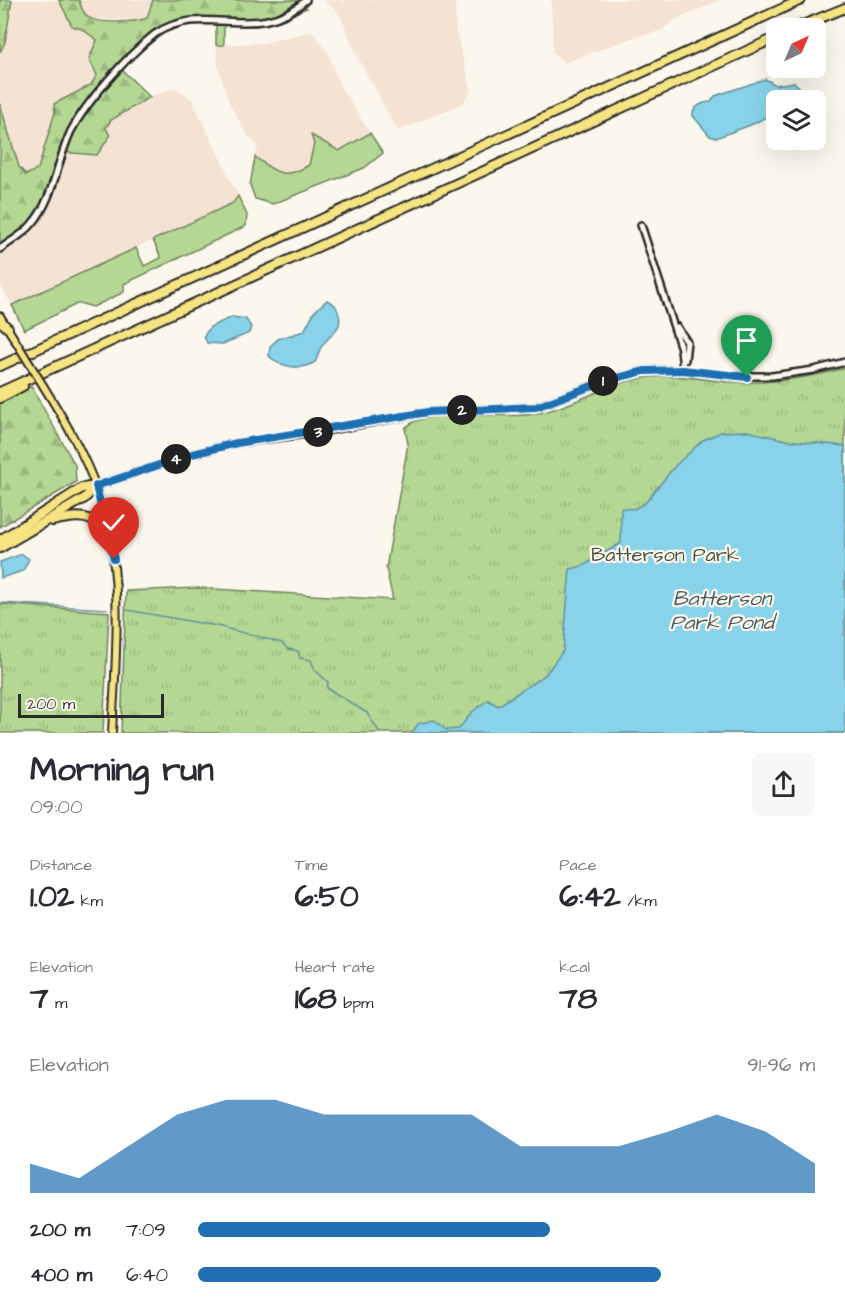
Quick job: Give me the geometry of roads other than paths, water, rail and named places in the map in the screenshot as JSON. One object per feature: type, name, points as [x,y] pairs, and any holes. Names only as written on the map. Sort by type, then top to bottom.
[{"type":"highway","points":[[0,366],[801,0]]},
{"type":"highway","points":[[820,18],[845,8]]},
{"type":"highway","points":[[0,392],[766,42]]},
{"type":"highway","points":[[0,321],[8,328]]},
{"type":"highway","points":[[0,398],[60,364]]},
{"type":"highway","points":[[0,548],[90,494],[96,486]]},
{"type":"highway","points":[[0,540],[82,488],[96,486]]},
{"type":"highway","points":[[45,523],[72,516],[85,517],[100,528],[112,547]]},
{"type":"main road","points":[[0,316],[74,439],[96,486],[112,547],[117,615],[112,733]]},
{"type":"street","points":[[0,249],[27,229],[38,216],[67,141],[85,109],[157,33],[178,22],[193,18],[266,21],[292,11],[306,0]]},
{"type":"street","points":[[641,225],[669,311],[687,342],[683,370]]},
{"type":"street","points":[[96,486],[192,454],[231,444],[314,433],[421,412],[536,407],[630,373],[683,370],[733,376],[772,376],[807,372],[845,362]]},
{"type":"water","points":[[765,79],[776,85],[794,82],[801,90],[766,90],[766,117],[716,138],[710,136],[693,116],[696,108],[711,102],[715,96]]},
{"type":"water","points":[[327,300],[335,305],[340,320],[336,330],[320,349],[315,362],[297,367],[279,363],[269,356],[270,346],[278,339],[304,331],[314,312]]},
{"type":"water","points":[[232,317],[246,319],[251,327],[249,333],[223,344],[207,343],[204,336],[210,327]]},
{"type":"water","name":"Batterson Park Pond","points":[[747,431],[786,440],[845,446],[845,733],[412,733],[418,724],[434,720],[446,730],[459,729],[472,712],[488,700],[498,706],[545,675],[563,651],[570,569],[583,566],[621,543],[621,508],[634,509],[645,503],[675,466],[703,440],[721,432]]},
{"type":"water","points":[[22,554],[29,559],[23,571],[1,578],[0,562]]},
{"type":"waterway","points":[[0,603],[107,609]]},
{"type":"waterway","points":[[127,610],[217,626],[282,643],[288,649],[298,651],[300,658],[311,660],[315,670],[328,682],[327,688],[367,713],[380,733]]},
{"type":"park label","name":"Batterson Park","points":[[665,555]]}]
